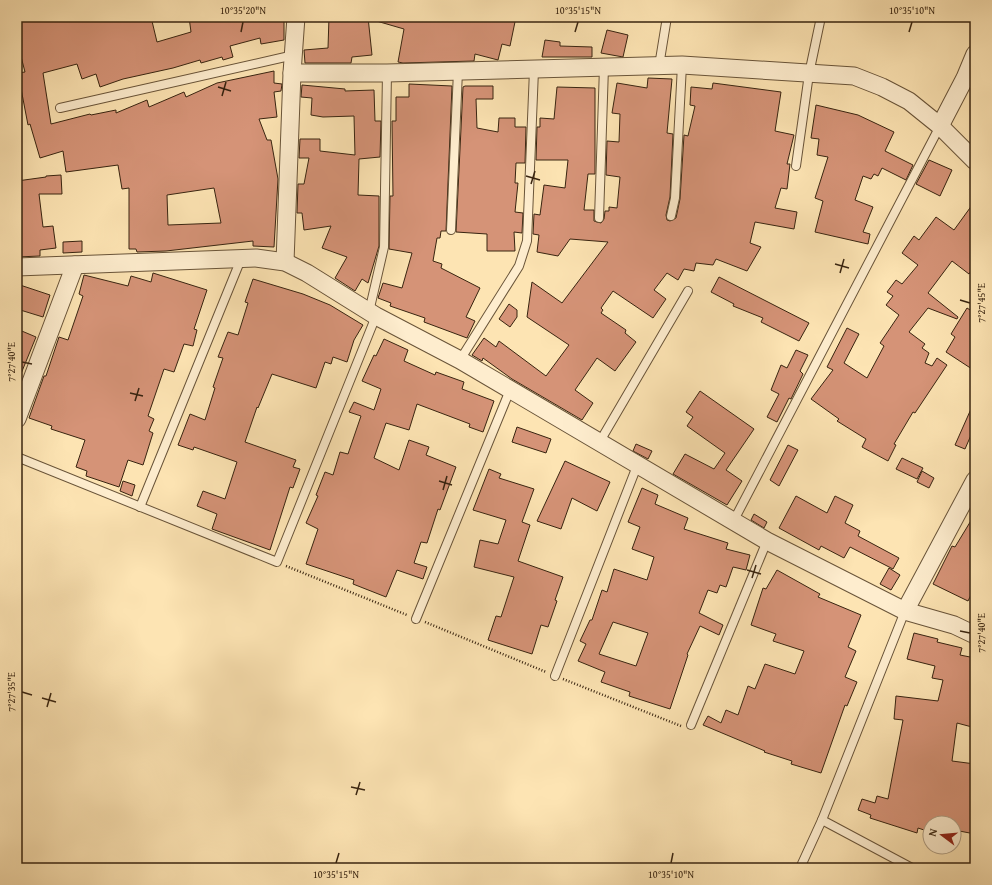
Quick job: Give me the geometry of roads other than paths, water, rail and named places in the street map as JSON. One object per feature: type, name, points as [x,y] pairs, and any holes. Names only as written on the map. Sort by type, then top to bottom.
[{"type":"street","points":[[285,262],[292,73],[296,17]]},
{"type":"street","points":[[940,126],[965,78],[975,54]]},
{"type":"street","points":[[292,73],[534,70],[682,65],[854,76],[882,87],[909,101],[940,126],[975,161]]},
{"type":"street","points":[[17,267],[256,258],[285,262],[307,273],[372,314],[460,360],[733,523],[905,611],[954,625],[975,635]]},
{"type":"street","points":[[17,419],[75,265]]},
{"type":"street","points":[[905,611],[975,480]]},
{"type":"lane","points":[[659,66],[667,17]]},
{"type":"lane","points":[[796,166],[810,74],[822,17]]},
{"type":"lane","points":[[60,108],[294,55]]},
{"type":"lane","points":[[672,216],[676,198],[682,65]]},
{"type":"lane","points":[[599,218],[604,67]]},
{"type":"lane","points":[[460,360],[519,266],[524,255],[527,241],[534,70]]},
{"type":"lane","points":[[450,230],[458,71]]},
{"type":"lane","points":[[17,457],[277,562],[372,314],[384,247],[387,73]]},
{"type":"lane","points":[[733,523],[940,126]]},
{"type":"lane","points":[[140,507],[240,259]]},
{"type":"lane","points":[[599,443],[688,291]]},
{"type":"lane","points":[[416,619],[510,390]]},
{"type":"lane","points":[[556,676],[637,466]]},
{"type":"lane","points":[[691,725],[768,541]]},
{"type":"lane","points":[[800,868],[822,820],[905,611]]},
{"type":"lane","points":[[822,820],[912,868]]}]
